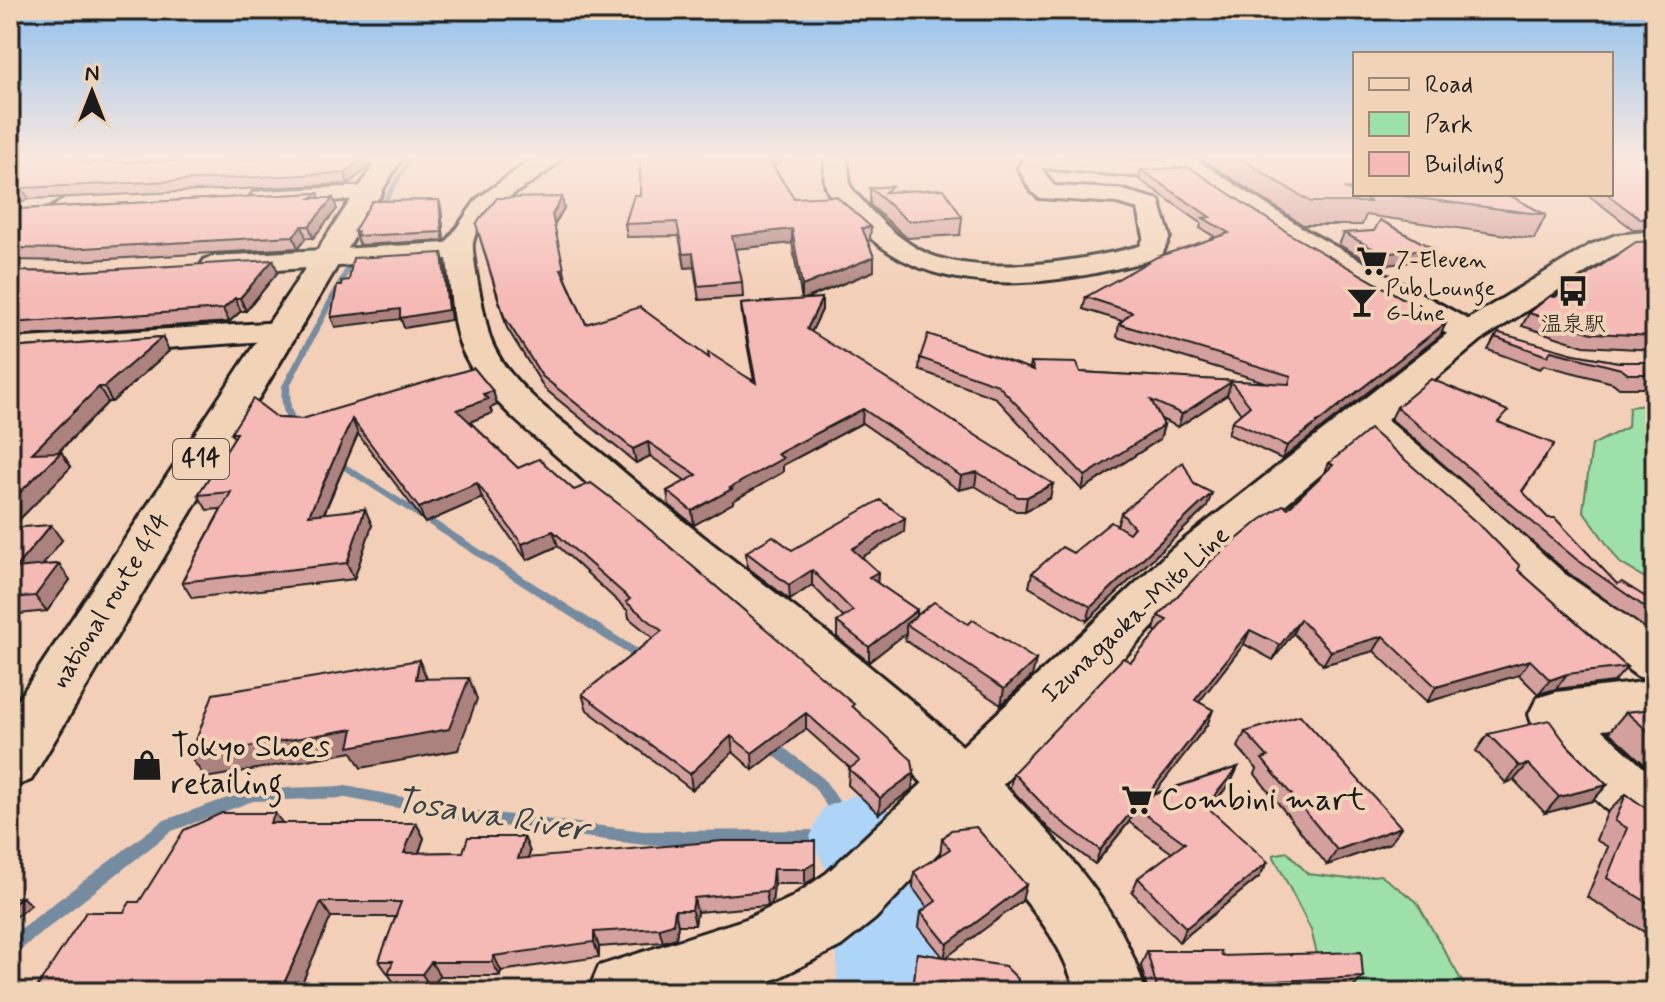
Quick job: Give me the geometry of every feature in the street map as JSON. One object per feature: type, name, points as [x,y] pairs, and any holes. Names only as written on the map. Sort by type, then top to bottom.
[{"type":"main road","name":"national route 414","points":[[10,762],[364,203]]},
{"type":"main road","name":"Izunagaoka-Mito Line","points":[[625,992],[755,952],[816,922],[851,896],[1189,560],[1265,496],[1600,251],[1616,244],[1655,239]]},
{"type":"street","points":[[488,203],[464,230],[460,250],[474,338],[494,377],[617,490],[843,676],[963,783],[1019,844],[1077,916],[1105,966],[1110,992]]},
{"type":"street","points":[[854,203],[898,249],[937,266],[977,271],[1053,270],[1130,258],[1151,251],[1157,237],[1150,205],[1142,203]]},
{"type":"street","points":[[1245,203],[1297,236],[1488,334]]},
{"type":"street","points":[[24,206],[75,207]]},
{"type":"street","points":[[1297,236],[1346,233]]},
{"type":"street","points":[[185,267],[460,250]]},
{"type":"street","points":[[10,349],[282,332]]},
{"type":"street","points":[[1365,420],[1493,532],[1548,586],[1655,662]]},
{"type":"street","points":[[1655,702],[1556,714],[1558,723],[1622,787],[1655,812]]},
{"type":"green space","points":[[1655,404],[1655,584],[1620,563],[1583,510],[1592,445],[1628,427],[1629,407]]},
{"type":"green space","points":[[1287,852],[1308,874],[1349,879],[1380,875],[1416,901],[1468,992],[1332,992],[1320,966],[1311,930],[1273,855]]},
{"type":"building","points":[[137,203],[329,203],[309,226],[302,226],[293,236],[67,249],[10,248],[10,204],[22,209]]},
{"type":"building","points":[[371,203],[439,203],[442,232],[357,236],[358,232],[354,231]]},
{"type":"building","points":[[493,203],[559,203],[552,215],[564,269],[561,269],[586,324],[640,307],[709,358],[708,352],[756,383],[741,304],[822,298],[807,329],[1053,484],[1027,497],[1018,497],[977,472],[961,476],[863,409],[777,454],[783,458],[692,511],[667,491],[697,475],[648,442],[633,449],[542,376],[504,316],[476,224]]},
{"type":"building","points":[[632,203],[844,203],[871,227],[862,228],[874,257],[802,286],[792,229],[732,236],[742,282],[698,286],[693,253],[683,254],[677,222],[625,224]]},
{"type":"building","points":[[887,203],[953,203],[962,217],[908,221]]},
{"type":"building","points":[[1189,203],[1243,203],[1293,236],[1446,323],[1287,446],[1232,421],[1250,406],[1231,382],[1182,414],[1151,400],[1164,425],[1085,476],[998,385],[920,358],[928,334],[1034,370],[1031,362],[1077,363],[1080,372],[1289,384],[1291,376],[1119,324],[1132,312],[1086,297],[1157,257],[1229,233],[1203,218],[1210,217]]},
{"type":"building","points":[[1453,203],[1523,203],[1546,215]]},
{"type":"building","points":[[1619,203],[1655,203],[1655,218],[1640,219]]},
{"type":"building","points":[[1380,220],[1432,248],[1383,254],[1344,233],[1374,231]]},
{"type":"building","points":[[1655,241],[1655,336],[1592,333],[1529,313],[1550,296],[1555,297],[1636,242]]},
{"type":"building","points":[[442,253],[448,310],[400,318],[400,309],[331,317],[337,286],[342,286],[341,281],[349,280],[353,258]]},
{"type":"building","points":[[273,260],[240,298],[235,298],[223,309],[10,323],[10,271],[67,272]]},
{"type":"building","points":[[1499,333],[1574,354],[1618,362],[1655,362],[1655,374],[1628,374],[1621,369],[1551,351],[1547,356],[1495,337]]},
{"type":"building","points":[[162,337],[104,387],[99,387],[32,453],[61,452],[10,502],[10,348]]},
{"type":"building","points":[[474,368],[493,391],[483,394],[488,399],[457,410],[518,468],[539,459],[574,490],[591,483],[628,511],[854,704],[852,706],[912,760],[914,773],[880,798],[849,769],[860,761],[806,713],[752,753],[731,736],[690,774],[582,694],[662,631],[626,602],[630,599],[553,531],[522,544],[477,483],[419,508],[352,419],[309,515],[365,509],[347,563],[182,582],[231,492],[198,495],[237,433],[231,433],[253,399],[278,418],[302,419]]},
{"type":"building","points":[[1431,379],[1508,411],[1498,422],[1554,444],[1522,491],[1548,518],[1555,518],[1617,584],[1622,582],[1655,603],[1655,614],[1576,559],[1397,407]]},
{"type":"building","points":[[1370,429],[1485,530],[1520,566],[1518,570],[1627,667],[1567,674],[1550,680],[1530,660],[1436,687],[1383,636],[1331,651],[1300,619],[1280,645],[1250,630],[1195,700],[1213,710],[1146,797],[1238,767],[1206,806],[1268,862],[1186,928],[1138,878],[1185,843],[1135,807],[1100,850],[1053,815],[1013,773],[1123,658],[1131,662],[1167,620],[1158,616],[1213,559],[1260,520],[1283,505],[1288,508],[1333,465],[1329,463]]},
{"type":"building","points":[[1183,462],[1194,484],[1212,493],[1091,607],[1032,573],[1062,547],[1073,553],[1111,522],[1129,533],[1134,527],[1121,513]]},
{"type":"building","points":[[880,500],[905,518],[852,549],[878,572],[869,577],[917,610],[869,647],[837,622],[853,611],[812,570],[789,585],[746,552],[773,536],[792,550]]},
{"type":"building","points":[[51,525],[15,568],[59,564],[35,596],[10,598],[10,528]]},
{"type":"building","points":[[934,602],[968,624],[973,620],[1036,660],[1004,689],[906,624]]},
{"type":"building","points":[[419,660],[416,679],[469,678],[449,729],[349,747],[353,729],[190,757],[213,694]]},
{"type":"building","points":[[1655,709],[1655,737],[1626,712]]},
{"type":"building","points":[[1300,715],[1401,827],[1337,850],[1262,759],[1268,757],[1245,732]]},
{"type":"building","points":[[1549,720],[1568,746],[1607,785],[1559,797],[1528,764],[1519,766],[1488,734]]},
{"type":"building","points":[[1626,794],[1655,815],[1655,907],[1607,878],[1627,828],[1615,821]]},
{"type":"building","points":[[222,813],[275,813],[270,823],[416,823],[404,853],[463,852],[468,837],[524,837],[518,859],[722,841],[815,841],[815,863],[805,869],[773,869],[771,889],[766,891],[694,898],[692,910],[675,910],[673,924],[659,928],[594,932],[594,942],[494,956],[492,962],[431,962],[422,974],[388,974],[393,961],[379,961],[401,902],[321,902],[280,992],[34,992],[86,912],[124,912],[130,902],[139,902],[184,830]]},
{"type":"building","points":[[976,827],[1026,885],[947,944],[921,912],[936,901],[914,872],[950,849],[942,839],[951,830]]},
{"type":"building","points":[[22,897],[10,907],[10,899]]},
{"type":"building","points":[[1147,951],[1221,951],[1222,956],[1361,952],[1363,977],[1278,981],[1282,992],[1158,992]]},
{"type":"building","points":[[917,953],[1005,966],[1018,979],[1018,992],[913,992]]},
{"type":"waterway","points":[[379,211],[384,203]]},
{"type":"waterway","points":[[296,429],[286,409],[286,386],[365,236]]},
{"type":"waterway","points":[[333,459],[646,660]]},
{"type":"waterway","name":"Tosawa River","points":[[10,947],[167,826],[253,795],[346,792],[470,816],[644,838],[855,837],[819,783],[768,743]]},
{"type":"waterway","name":"Tosawa River","points":[[855,837],[884,884],[889,992]]},
{"type":"place","name":"7-Eleven","points":[[1372,261]]},
{"type":"place","name":"温泉駅","points":[[1573,291]]},
{"type":"place","name":"Pub Lounge G-line","points":[[1362,302]]},
{"type":"place","name":"Tokyo Shoes retailing","points":[[147,765]]},
{"type":"place","name":"Combini mart","points":[[1137,800]]}]
